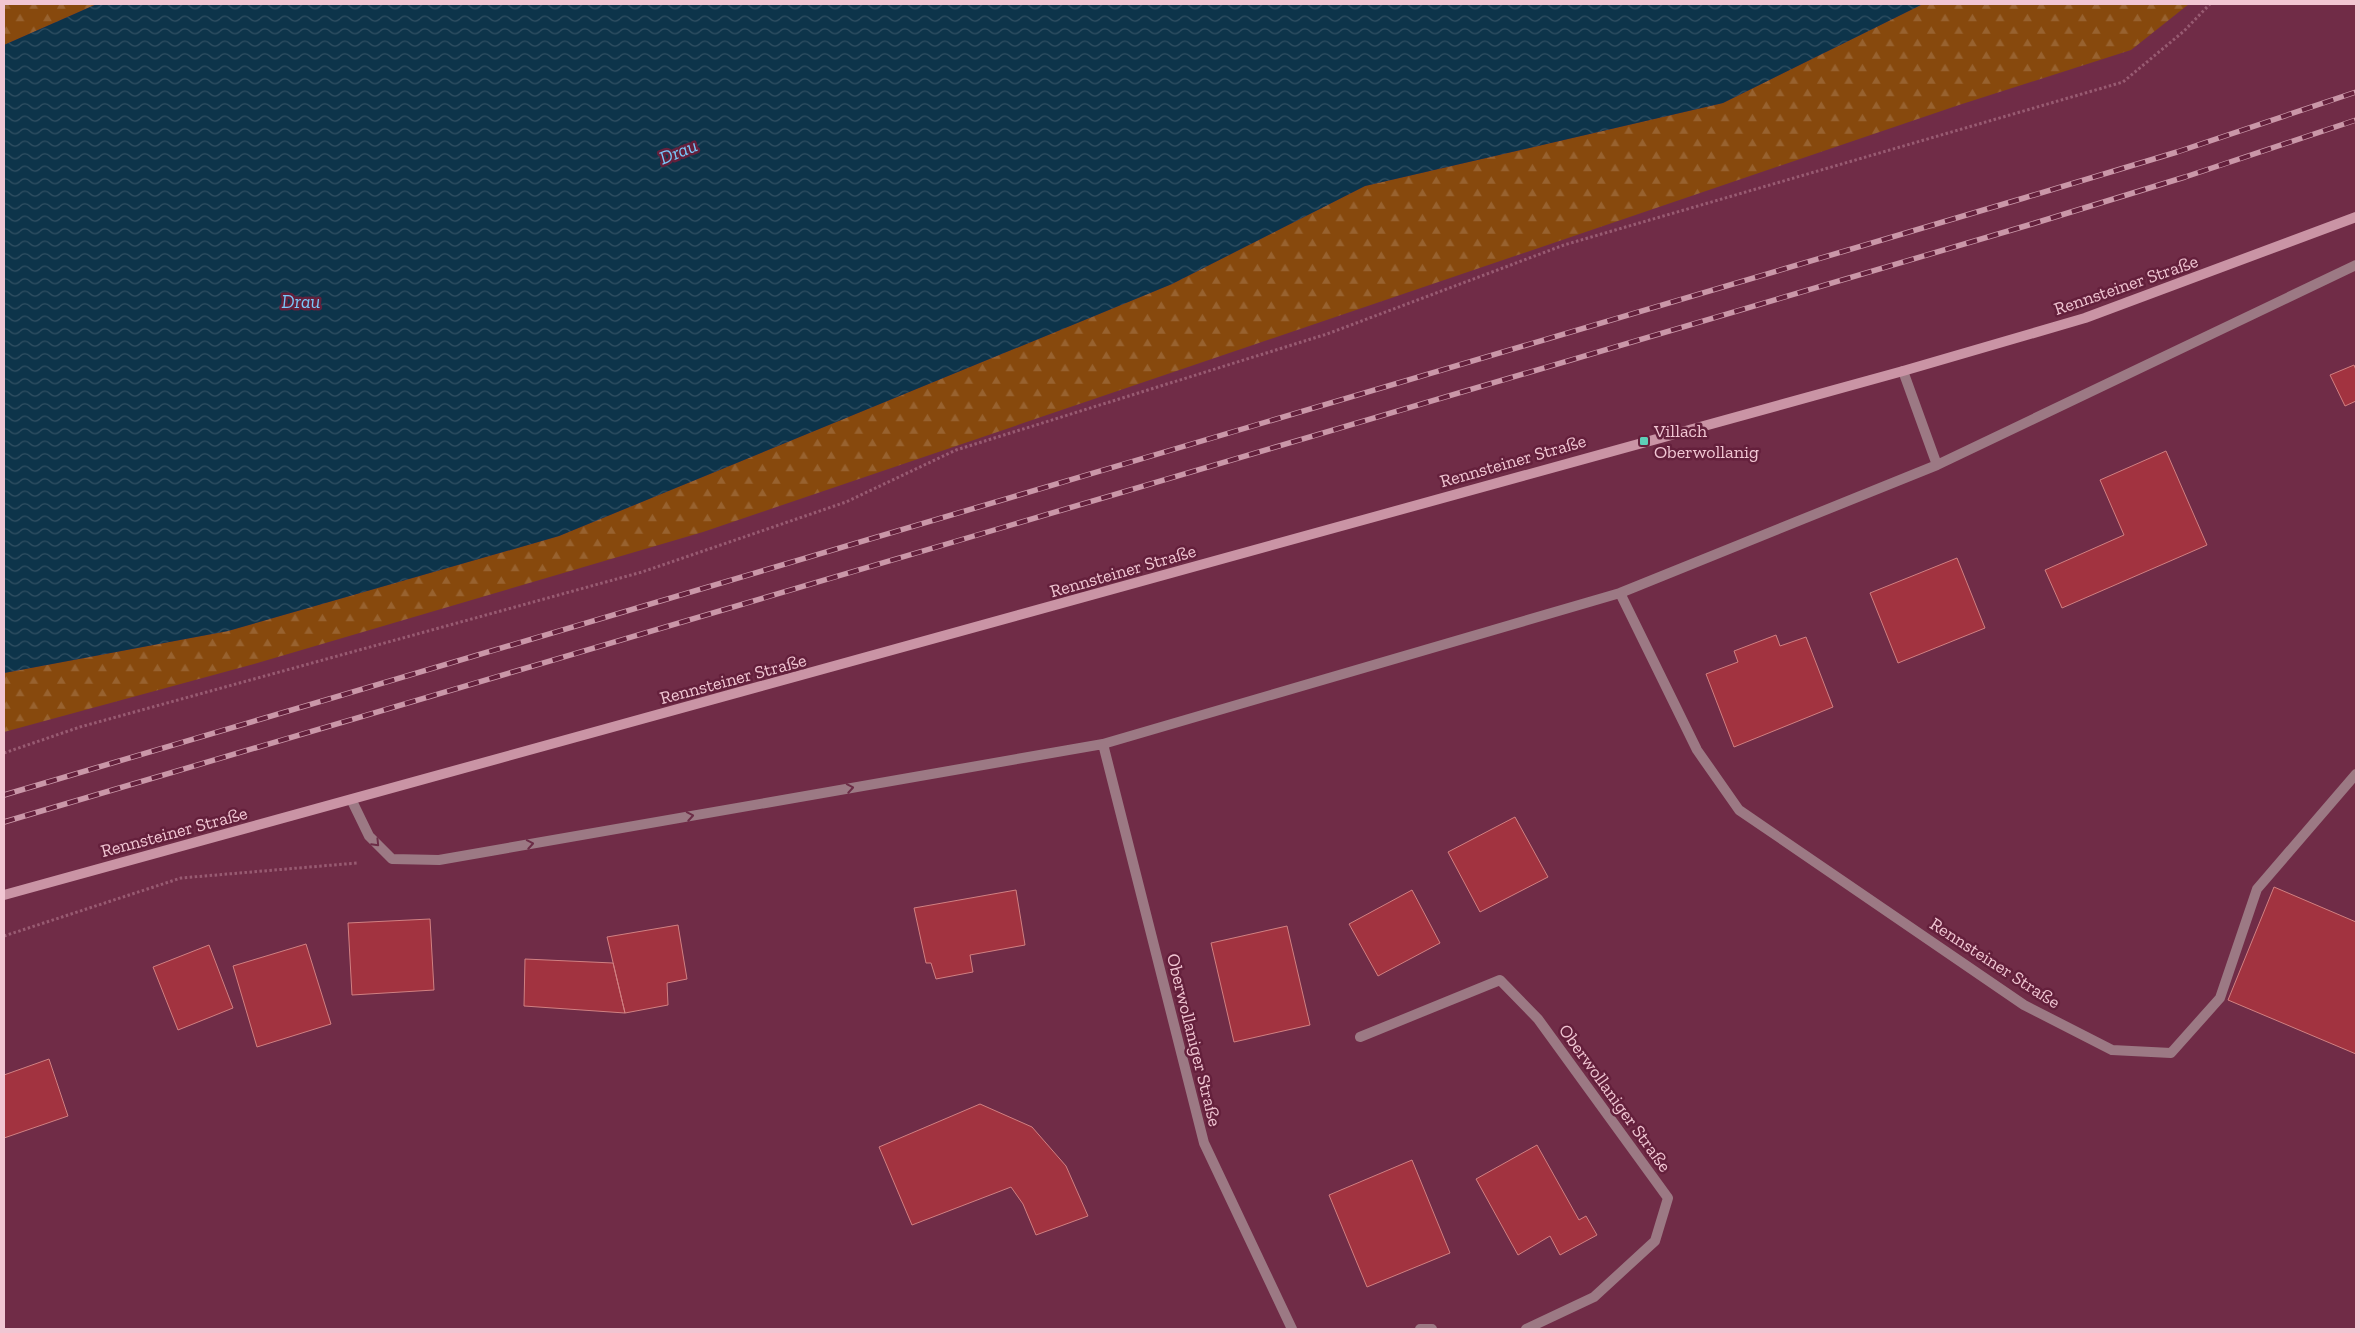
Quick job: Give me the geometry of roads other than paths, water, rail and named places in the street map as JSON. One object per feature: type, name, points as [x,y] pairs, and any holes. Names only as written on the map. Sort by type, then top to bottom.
[{"type":"main road","name":"Rennsteiner Straße","points":[[4,895],[352,801],[1634,444],[1903,372],[2085,318],[2356,217]]},
{"type":"street","points":[[352,801],[369,836],[392,860],[439,860],[1103,744],[1620,593],[1937,465],[2356,265]]},
{"type":"street","points":[[1903,372],[1937,465]]},
{"type":"street","name":"Rennsteiner Straße","points":[[1620,593],[1697,750],[1739,810],[2024,1006],[2112,1050],[2171,1053],[2220,998],[2257,889],[2356,774]]},
{"type":"street","name":"Oberwollaniger Straße","points":[[1103,744],[1204,1143],[1292,1329]]},
{"type":"street","name":"Oberwollaniger Straße","points":[[1360,1037],[1500,980],[1538,1019],[1668,1198],[1655,1241],[1594,1297],[1526,1329]]},
{"type":"street","points":[[1420,1329],[1432,1329]]},
{"type":"water","name":"Drau","points":[[97,4],[1923,4],[1723,103],[1365,186],[1172,284],[559,536],[228,631],[4,673],[4,45]]},
{"type":"railway","points":[[4,795],[2024,198],[2177,152],[2356,92]]},
{"type":"railway","points":[[4,822],[2032,224],[2185,177],[2356,120]]},
{"type":"place","name":"Villach Oberwollanig","points":[[1644,441]]}]
